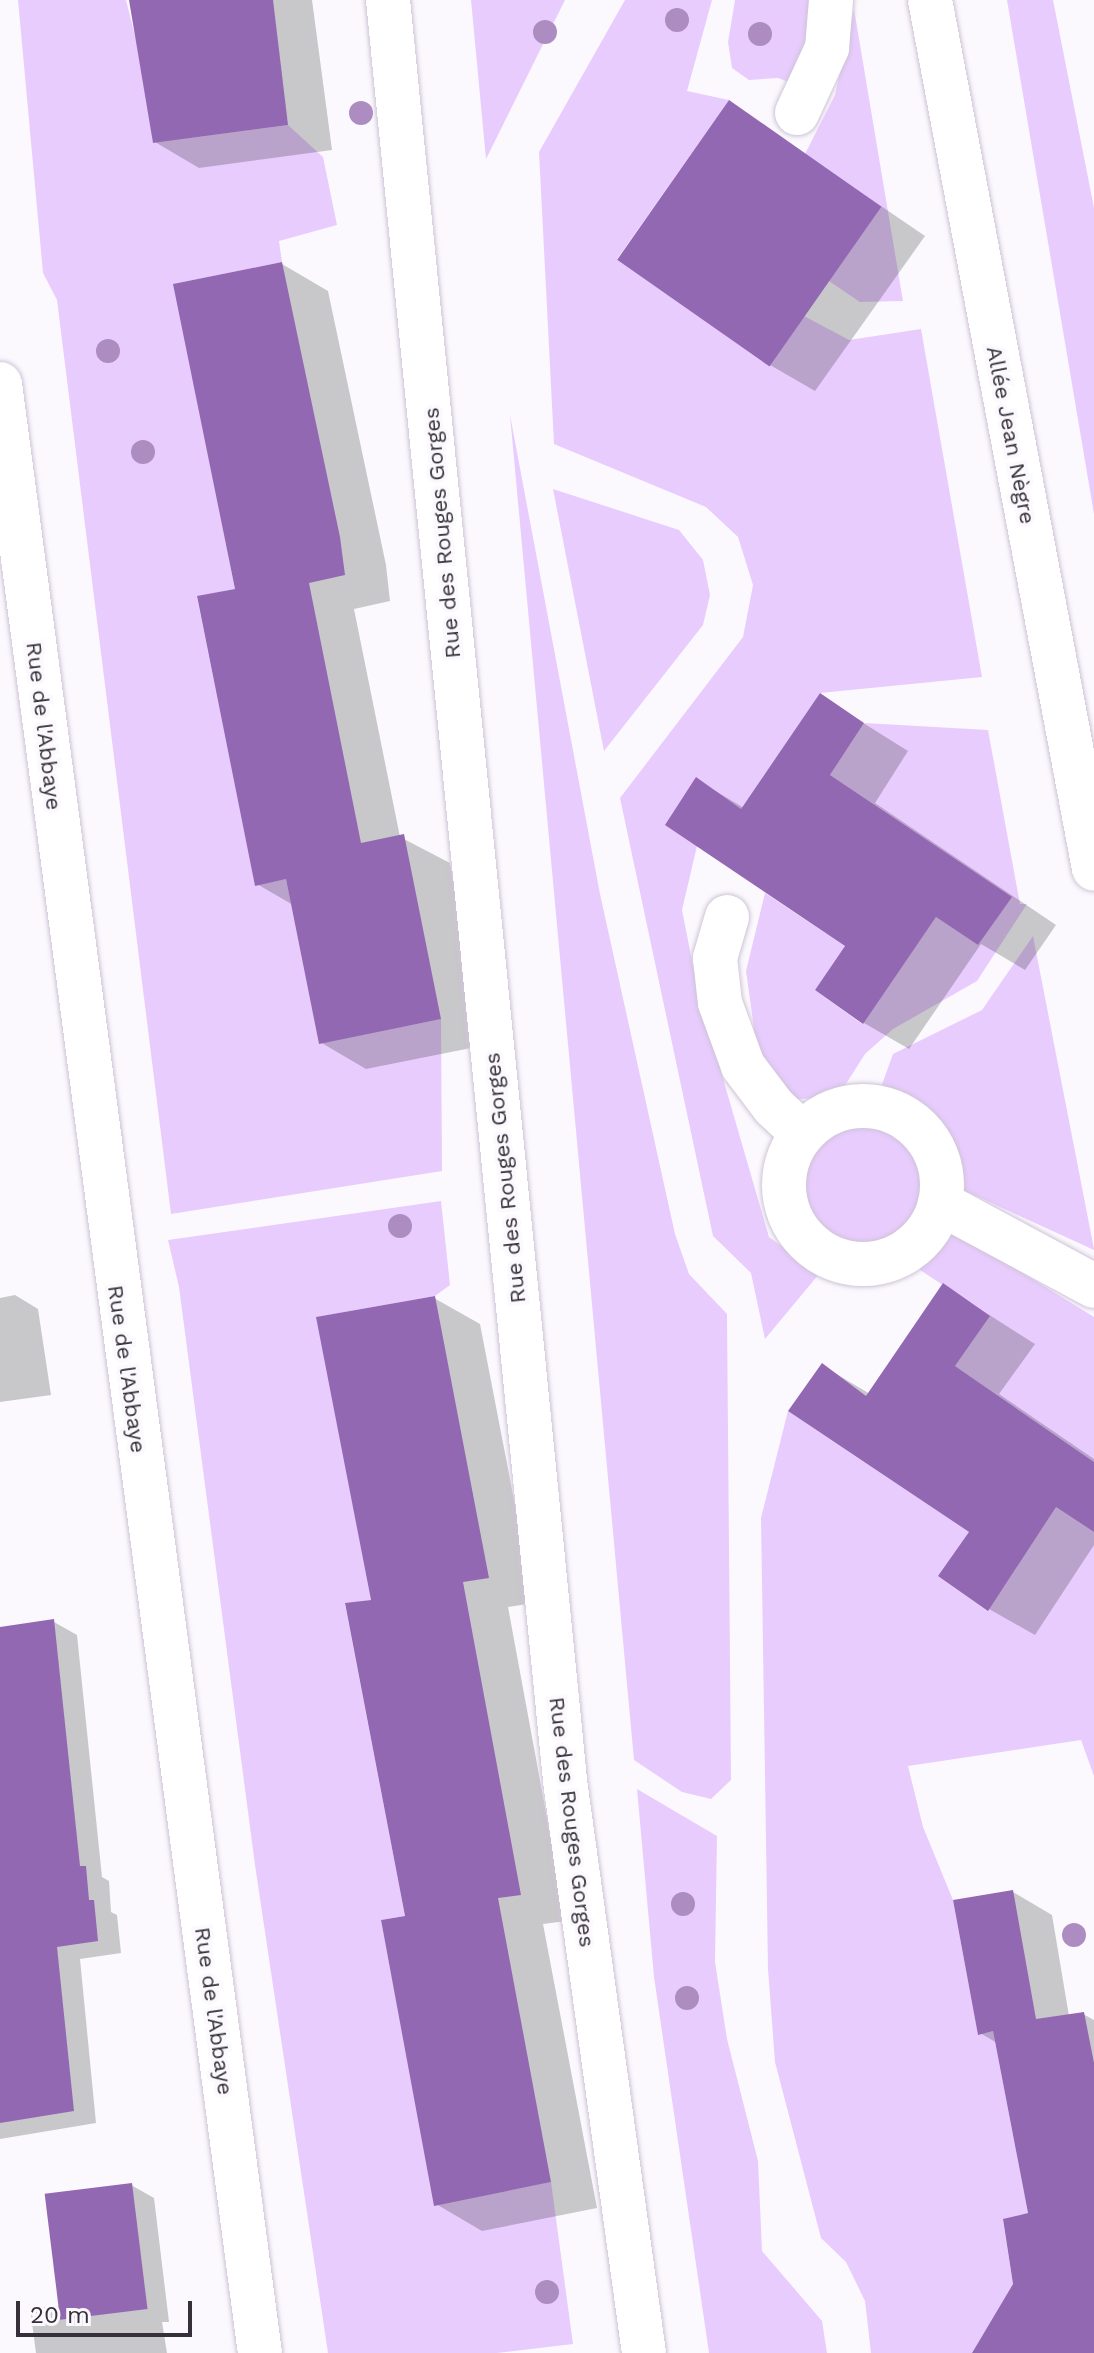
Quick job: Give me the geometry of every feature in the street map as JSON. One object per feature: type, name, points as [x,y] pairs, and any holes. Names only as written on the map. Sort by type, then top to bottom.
[{"type":"street","name":"Rue des Rouges Gorges","points":[[388,0],[565,1781],[644,2353]]},
{"type":"street","points":[[797,113],[827,48],[831,0]]},
{"type":"street","name":"Allée Jean Nègre","points":[[930,0],[1094,869]]},
{"type":"street","name":"Rue de l'Abbaye","points":[[0,384],[260,2353]]},
{"type":"street","points":[[727,917],[715,958],[720,1003],[743,1066],[774,1107],[802,1133]]},
{"type":"street","points":[[870,1105],[896,1113],[919,1128],[934,1150],[942,1176],[940,1203],[929,1228],[911,1248],[887,1260],[860,1264],[835,1259],[813,1247],[796,1228],[786,1205],[783,1180],[802,1133],[846,1107],[870,1105]]},
{"type":"street","points":[[940,1203],[1094,1286]]},
{"type":"shaded area","points":[[18,0],[126,0],[144,72],[153,143],[288,125],[323,157],[337,225],[279,241],[282,262],[174,284],[235,589],[197,597],[255,885],[286,879],[319,1043],[441,1019],[442,1171],[171,1214],[57,300],[43,273]]},
{"type":"shaded area","points":[[471,0],[565,0],[486,159]]},
{"type":"shaded area","points":[[625,0],[712,0],[687,91],[729,100],[617,259],[804,316],[849,340],[921,329],[982,677],[820,693],[741,809],[666,825],[697,846],[682,910],[699,996],[769,1237],[819,1274],[765,1339],[751,1273],[713,1236],[620,798],[743,637],[753,585],[738,537],[706,507],[554,444],[539,152]]},
{"type":"shaded area","points":[[735,0],[813,0],[811,34],[791,83],[778,78],[749,80],[732,68],[728,42]]},
{"type":"shaded area","points":[[1007,0],[1053,0],[1094,208],[1094,514]]},
{"type":"shaded area","points":[[854,9],[903,301],[860,302],[829,281],[805,154],[835,95]]},
{"type":"shaded area","points":[[510,415],[600,894],[675,1234],[689,1274],[727,1314],[731,1780],[711,1799],[682,1792],[634,1760]]},
{"type":"shaded area","points":[[553,489],[679,530],[703,560],[710,595],[703,625],[604,751]]},
{"type":"shaded area","points":[[864,723],[988,730],[1020,904],[1027,904],[977,981],[893,1029],[865,1054],[837,1098],[797,1099],[768,1080],[755,1036],[746,971],[765,893],[845,946],[815,990],[862,1024],[936,917],[978,945],[1011,897],[830,775]]},
{"type":"shaded area","points":[[1033,936],[1094,1250],[963,1190],[941,1128],[921,1107],[880,1090],[893,1054],[982,1010]]},
{"type":"shaded area","points":[[863,1126],[885,1130],[904,1143],[917,1162],[921,1184],[917,1206],[904,1225],[885,1238],[863,1242],[841,1238],[822,1225],[809,1206],[805,1184],[809,1162],[822,1143],[841,1130]]},
{"type":"shaded area","points":[[441,1201],[450,1285],[435,1296],[317,1317],[371,1600],[345,1604],[405,1916],[381,1920],[435,2205],[551,2182],[573,2344],[497,2353],[328,2353],[255,1865],[179,1287],[168,1240]]},
{"type":"shaded area","points":[[953,1230],[1094,1317],[1094,1462],[955,1366],[990,1316],[914,1266]]},
{"type":"shaded area","points":[[788,1411],[969,1532],[1056,1507],[1094,1532],[1094,1776],[1081,1740],[908,1766],[923,1827],[953,1900],[978,2034],[993,2031],[1028,2213],[1003,2220],[1013,2284],[972,2353],[871,2353],[865,2301],[846,2262],[821,2238],[775,2062],[768,1969],[761,1518]]},
{"type":"shaded area","points":[[637,1789],[717,1836],[715,1962],[727,2039],[758,2161],[762,2251],[822,2321],[827,2353],[709,2353],[654,1977]]},
{"type":"building","points":[[129,0],[273,0],[288,125],[153,143]]},
{"type":"building","points":[[729,100],[881,207],[770,366],[617,260]]},
{"type":"building","points":[[282,262],[340,537],[345,575],[309,583],[361,843],[404,834],[441,1019],[319,1044],[286,879],[255,886],[197,596],[235,589],[173,284]]},
{"type":"building","points":[[820,693],[864,723],[830,775],[1012,897],[978,945],[936,917],[863,1024],[815,990],[845,946],[665,825],[696,777],[741,809]]},
{"type":"building","points":[[943,1283],[990,1316],[955,1366],[1094,1462],[1094,1532],[1056,1507],[988,1611],[938,1576],[969,1532],[788,1411],[822,1363],[866,1396]]},
{"type":"building","points":[[435,1296],[489,1578],[463,1582],[521,1895],[498,1898],[551,2182],[434,2206],[381,1920],[405,1916],[345,1603],[371,1600],[316,1317]]},
{"type":"building","points":[[54,1619],[80,1866],[86,1866],[89,1900],[94,1900],[98,1941],[57,1947],[74,2111],[0,2123],[0,1627]]},
{"type":"building","points":[[1013,1890],[1036,2019],[1084,2012],[1094,2063],[1094,2353],[972,2353],[1013,2284],[1003,2219],[1028,2213],[993,2031],[978,2035],[953,1900]]},
{"type":"building","points":[[132,2183],[147,2309],[60,2320],[45,2194]]}]
